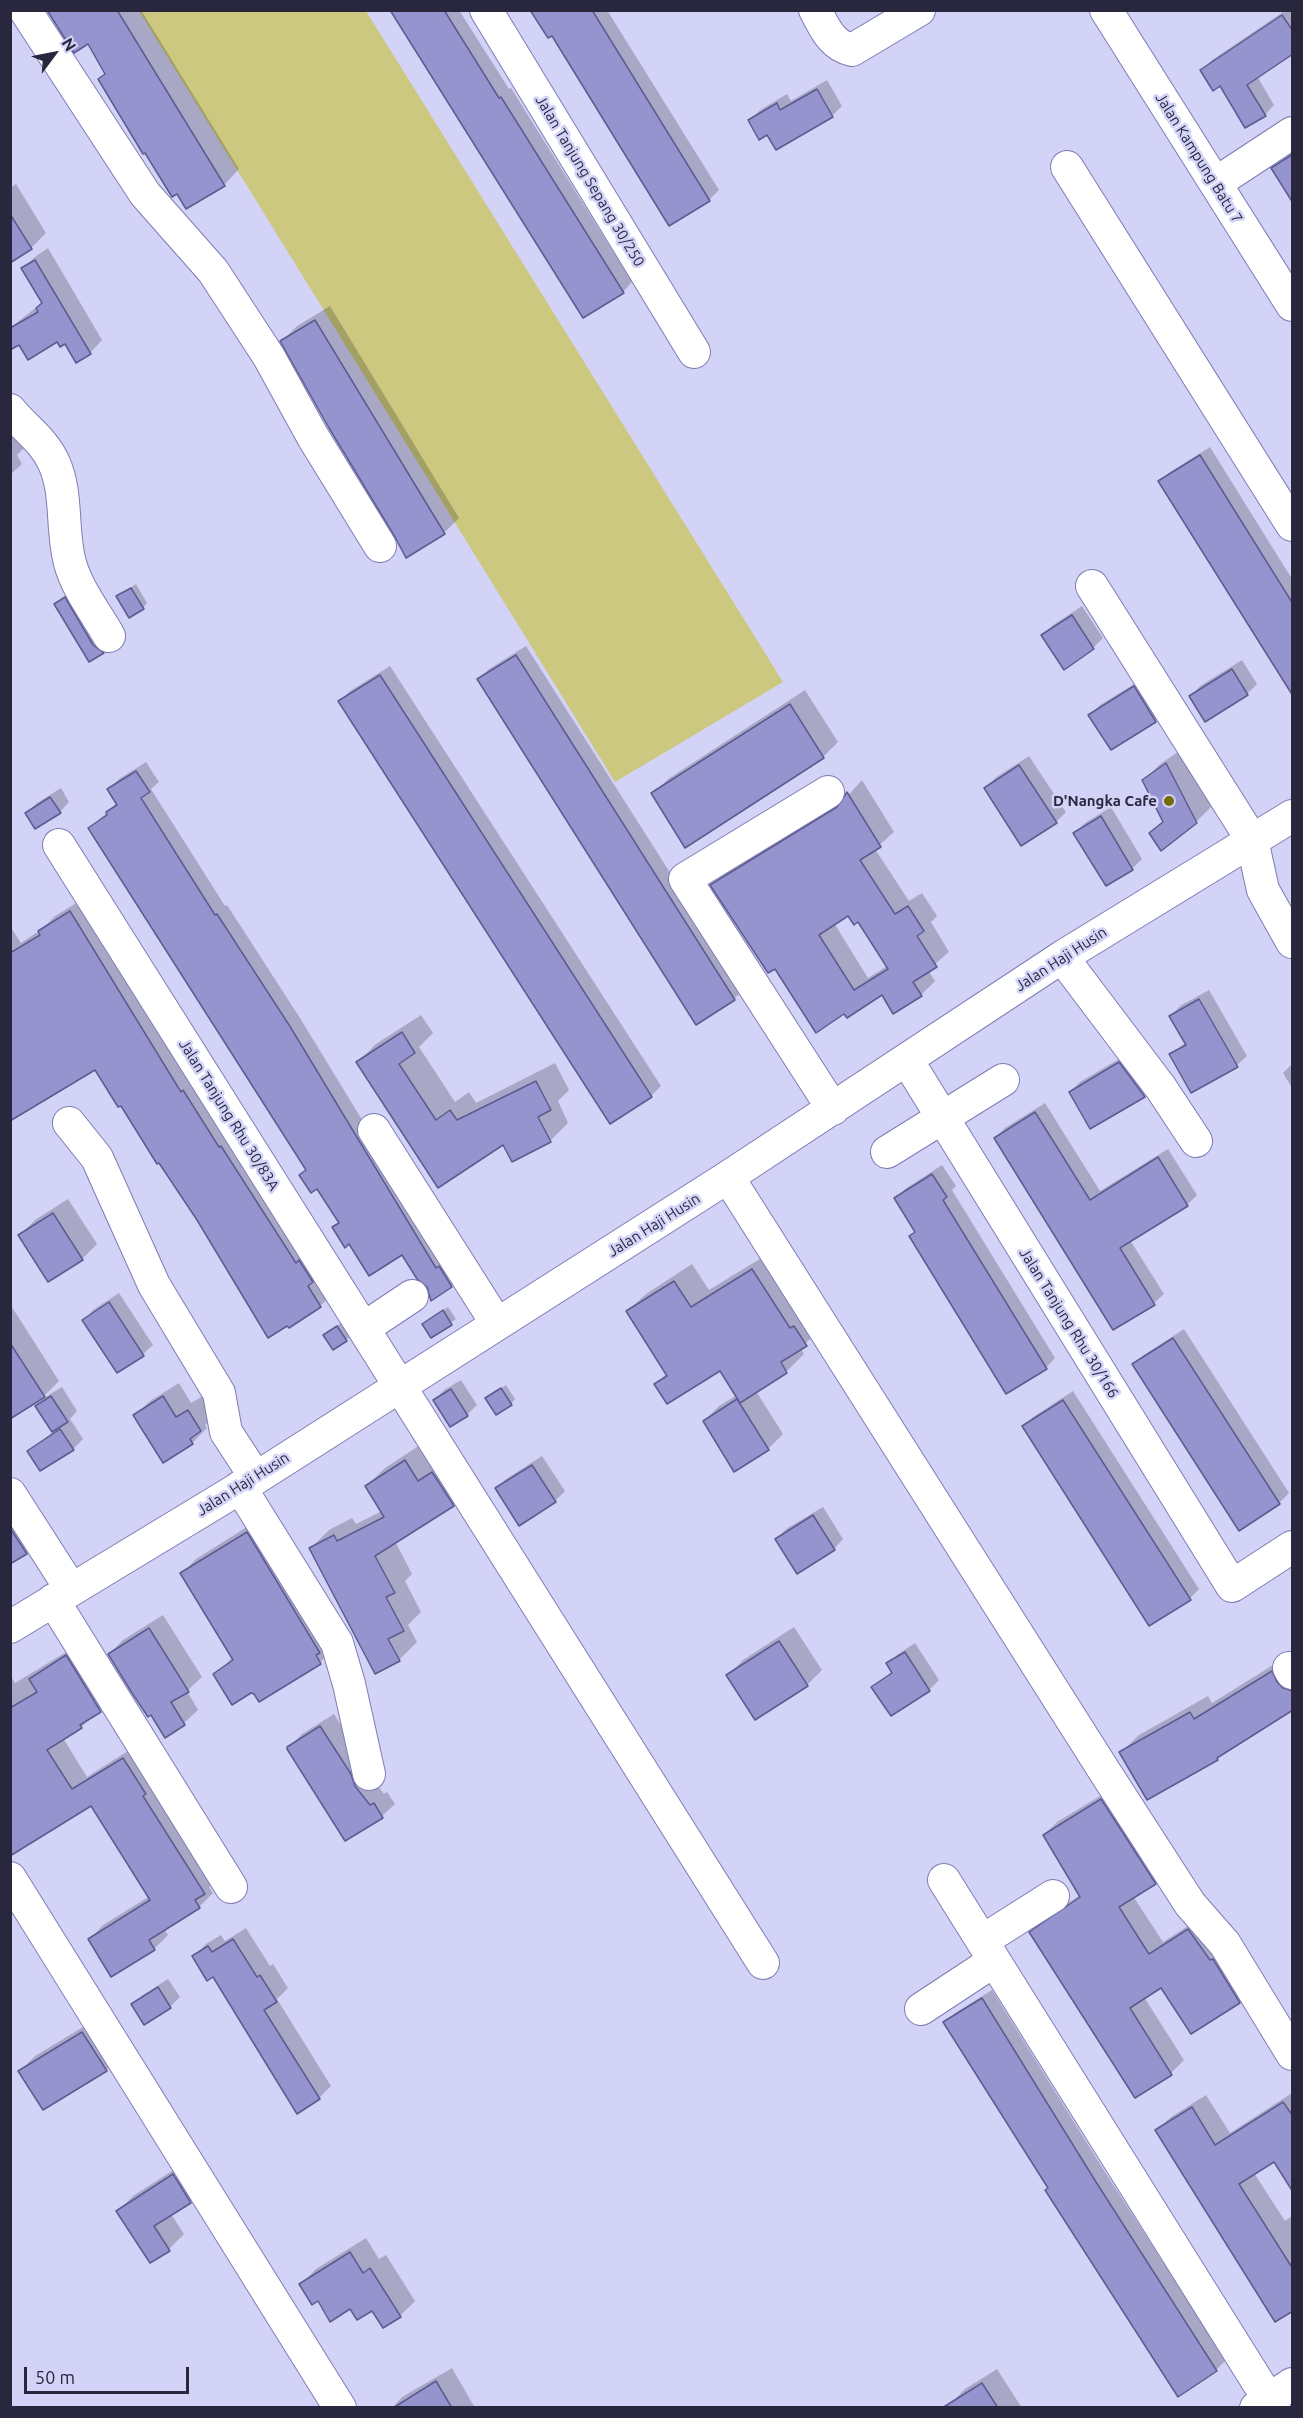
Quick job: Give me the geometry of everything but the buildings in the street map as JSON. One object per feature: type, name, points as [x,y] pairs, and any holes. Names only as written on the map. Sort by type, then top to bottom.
[{"type":"street","name":"Jalan Tanjung Sepang 30/250","points":[[486,10],[694,352]]},
{"type":"street","points":[[815,10],[833,40],[841,47],[852,50],[919,10]]},
{"type":"street","name":"Jalan Kampung Batu 7","points":[[1106,10],[1216,183],[1284,273],[1293,305]]},
{"type":"street","points":[[27,15],[145,194],[213,271],[269,357],[313,437],[380,546]]},
{"type":"street","points":[[1216,183],[1293,133]]},
{"type":"street","points":[[1067,167],[1293,525]]},
{"type":"street","points":[[10,410],[39,438],[53,462],[60,480],[70,562],[75,577],[110,636]]},
{"type":"street","points":[[1092,586],[1252,840],[1263,890],[1293,942]]},
{"type":"street","points":[[828,792],[685,879],[834,1109]]},
{"type":"street","name":"Jalan Haji Husin","points":[[10,1627],[248,1482],[834,1109],[1062,957],[1293,816]]},
{"type":"street","name":"Jalan Tanjung Rhu 30/83A","points":[[59,845],[763,1963]]},
{"type":"street","points":[[1062,957],[1161,1088],[1196,1141]]},
{"type":"street","name":"Jalan Tanjung Rhu 30/166","points":[[907,1060],[1232,1586],[1293,1547]]},
{"type":"street","points":[[887,1152],[1003,1080]]},
{"type":"street","points":[[69,1123],[97,1158],[154,1285],[219,1393],[226,1432],[248,1482],[337,1643],[349,1684],[369,1774]]},
{"type":"street","points":[[374,1130],[497,1324]]},
{"type":"street","points":[[728,1177],[1103,1769],[1190,1904],[1225,1944],[1293,2054]]},
{"type":"street","points":[[364,1328],[412,1296]]},
{"type":"street","points":[[10,1494],[62,1594],[231,1887]]},
{"type":"street","points":[[10,1878],[340,2408]]},
{"type":"street","points":[[944,1880],[1273,2400]]},
{"type":"street","points":[[921,2009],[1053,1896]]},
{"type":"shaded area","points":[[139,11],[366,11],[783,682],[615,782]]},
{"type":"place","name":"D'Nangka Cafe","points":[[1169,801]]}]
